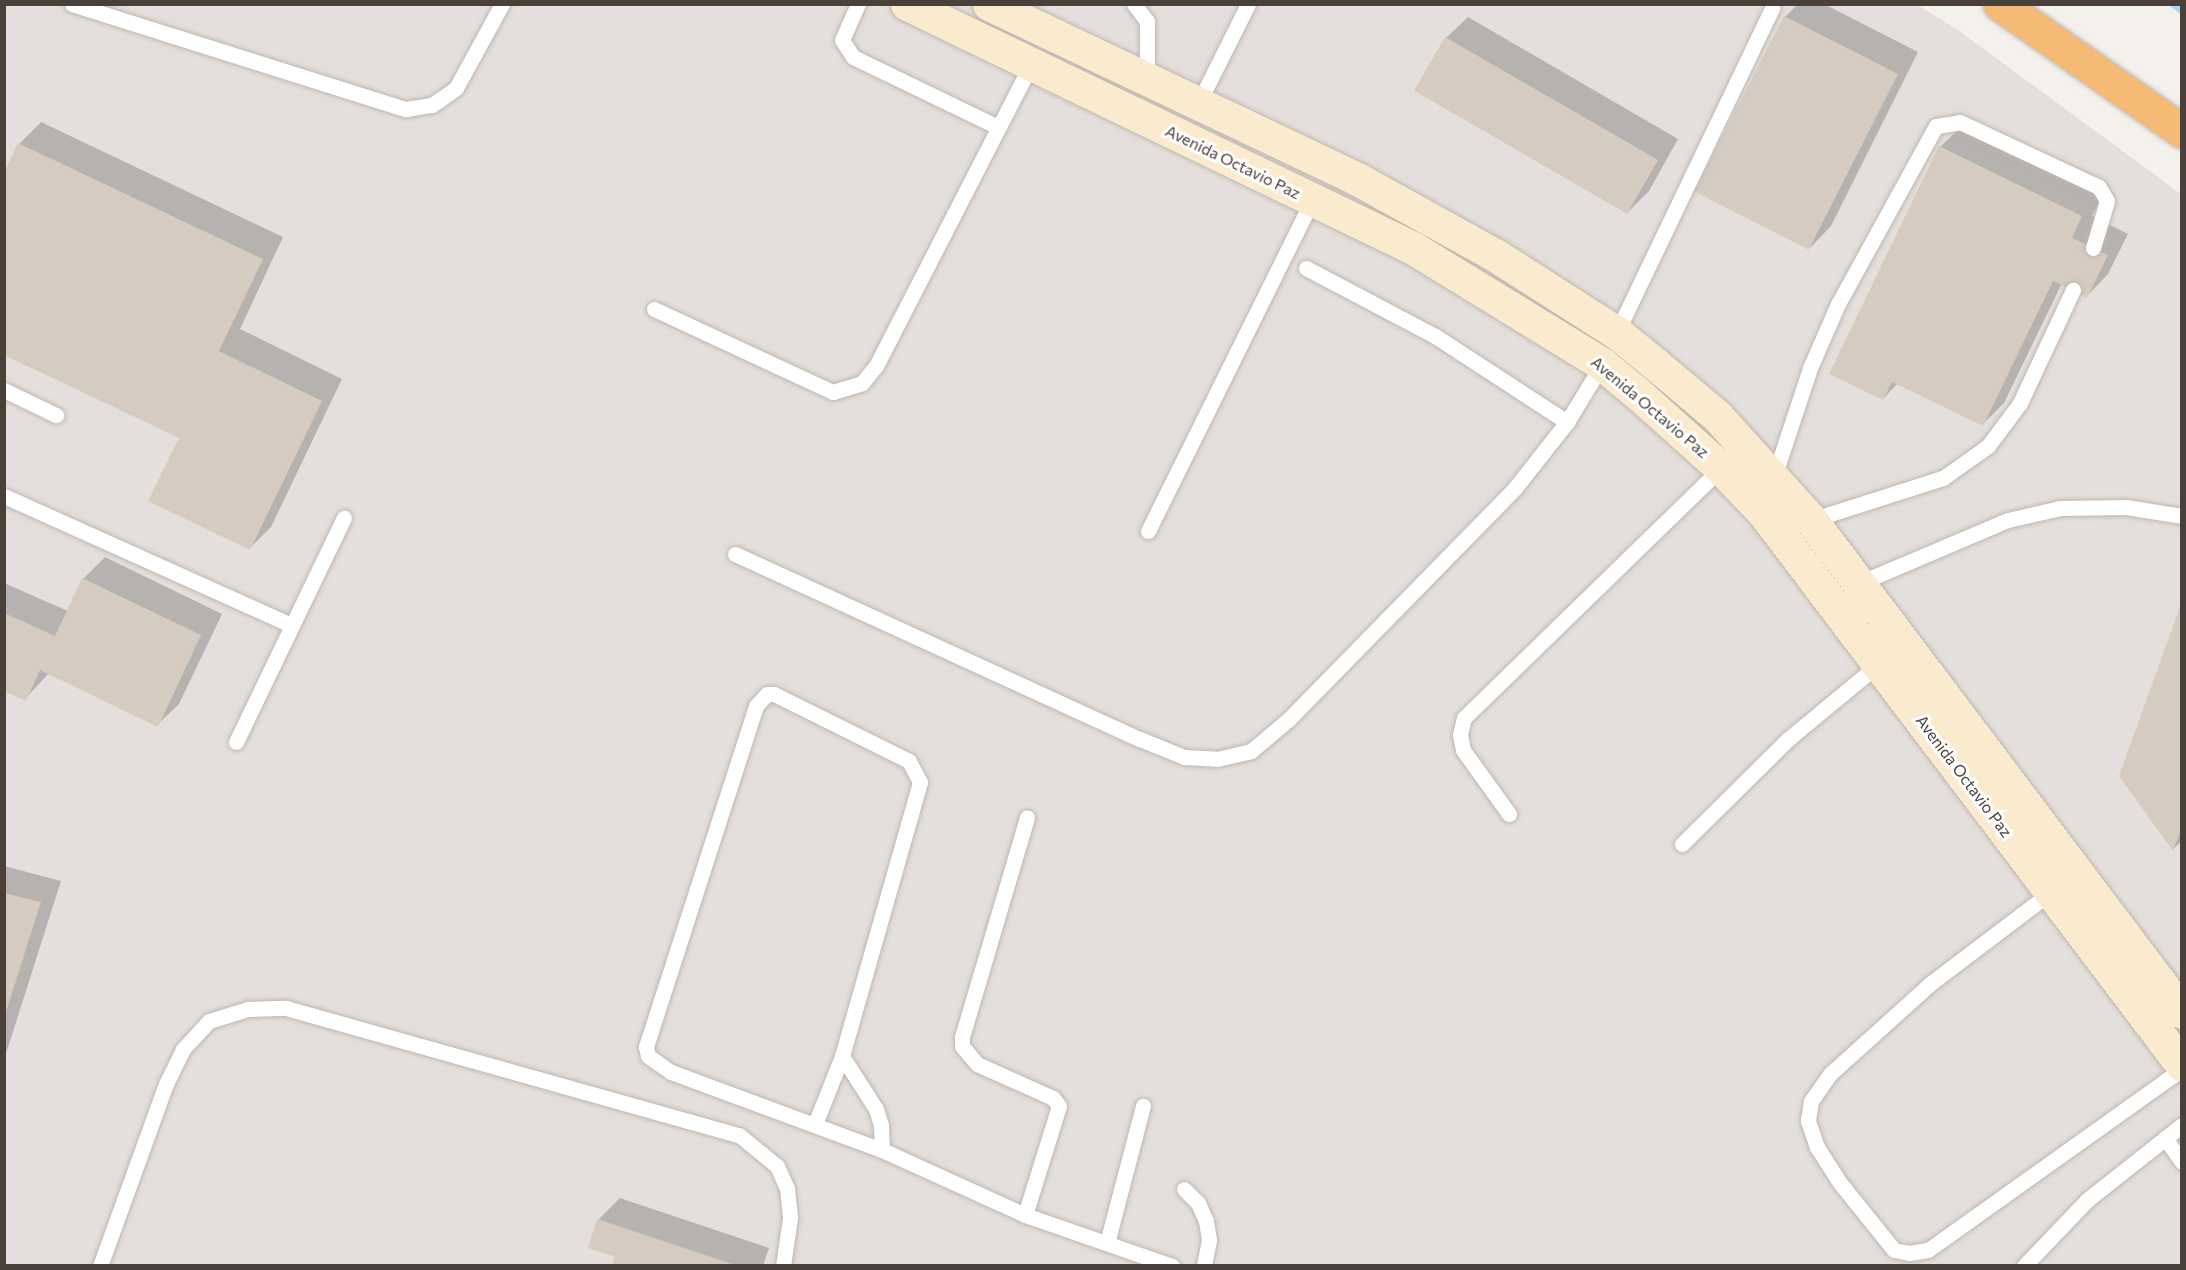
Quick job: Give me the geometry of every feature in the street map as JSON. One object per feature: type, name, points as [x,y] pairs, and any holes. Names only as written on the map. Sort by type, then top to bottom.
[{"type":"highway","points":[[2001,4],[2181,131]]},
{"type":"street","name":"Avenida Octavio Paz","points":[[907,4],[1413,248],[1602,364],[1721,468],[1844,590],[2181,1012]]},
{"type":"street","name":"Avenida Octavio Paz","points":[[989,4],[1369,186],[1495,255],[1617,333],[1717,416],[1811,520],[1880,663],[2181,1067]]},
{"type":"lane","points":[[72,4],[406,109],[432,105],[456,88],[502,4]]},
{"type":"lane","points":[[858,4],[842,40],[853,57],[998,127]]},
{"type":"lane","points":[[1134,4],[1147,21],[1147,80]]},
{"type":"lane","points":[[1198,104],[1248,4]]},
{"type":"lane","points":[[735,554],[1184,757],[1217,759],[1251,751],[1289,719],[1515,488],[1567,422],[1602,364],[1772,8]]},
{"type":"lane","points":[[654,309],[833,392],[862,383],[876,366],[1031,64]]},
{"type":"lane","points":[[1774,477],[1810,368],[1834,313],[1936,126],[1960,122],[2100,187],[2107,201],[2093,248]]},
{"type":"lane","points":[[1148,531],[1312,200]]},
{"type":"lane","points":[[1306,268],[1435,336],[1567,422]]},
{"type":"lane","points":[[1811,520],[1943,478],[1988,446],[2020,403],[2073,290]]},
{"type":"lane","points":[[4,390],[56,414]]},
{"type":"lane","points":[[1509,814],[1463,750],[1460,734],[1464,718],[1721,468]]},
{"type":"lane","points":[[4,496],[291,625]]},
{"type":"lane","points":[[1844,590],[2008,520],[2060,508],[2126,507],[2181,516]]},
{"type":"lane","points":[[236,742],[344,518]]},
{"type":"lane","points":[[1682,844],[1787,740],[1880,663]]},
{"type":"lane","points":[[815,1125],[842,1056],[920,782],[909,761],[774,694],[767,694],[756,706],[646,1047],[648,1056],[671,1072],[882,1150],[1025,1215],[1156,1263],[1172,1266]]},
{"type":"lane","points":[[1025,1215],[1059,1106],[1053,1098],[977,1064],[968,1055],[962,1037],[1027,817]]},
{"type":"lane","points":[[2051,891],[1931,983],[1830,1074],[1811,1101],[1808,1121],[1817,1147],[1840,1183],[1894,1250],[1909,1253],[1928,1250],[2181,1067]]},
{"type":"lane","points":[[100,1266],[166,1084],[183,1049],[209,1021],[248,1009],[286,1008],[739,1135],[777,1166],[787,1188],[790,1218],[783,1266]]},
{"type":"lane","points":[[842,1056],[876,1109],[881,1125],[882,1150]]},
{"type":"lane","points":[[1107,1244],[1143,1106]]},
{"type":"lane","points":[[2024,1266],[2087,1200],[2181,1125]]},
{"type":"lane","points":[[2165,1138],[2181,1162]]},
{"type":"lane","points":[[1184,1189],[1198,1203],[1206,1221],[1209,1240],[1204,1266]]},
{"type":"shaded area","points":[[5,5],[1918,5],[1958,30],[2181,194],[2181,1265],[5,1266]]},
{"type":"building","points":[[1784,16],[1898,74],[1809,250],[1695,192]]},
{"type":"building","points":[[1445,37],[1658,160],[1627,214],[1414,91]]},
{"type":"building","points":[[18,143],[263,259],[219,351],[322,401],[250,550],[148,501],[179,438],[4,355],[4,172]]},
{"type":"building","points":[[1939,146],[2082,216],[2072,238],[2108,255],[2087,298],[2053,281],[1983,426],[1892,382],[1883,400],[1829,374]]},
{"type":"building","points":[[82,578],[201,635],[158,727],[40,670],[26,701],[4,691],[4,613],[55,636]]},
{"type":"building","points":[[2181,604],[2182,826],[2173,851],[2119,776]]},
{"type":"building","points":[[4,893],[41,902],[5,1015],[4,1015]]},
{"type":"building","points":[[597,1219],[735,1266],[612,1266],[615,1257],[588,1248]]},
{"type":"waterway","points":[[2174,4],[2182,10]]}]
